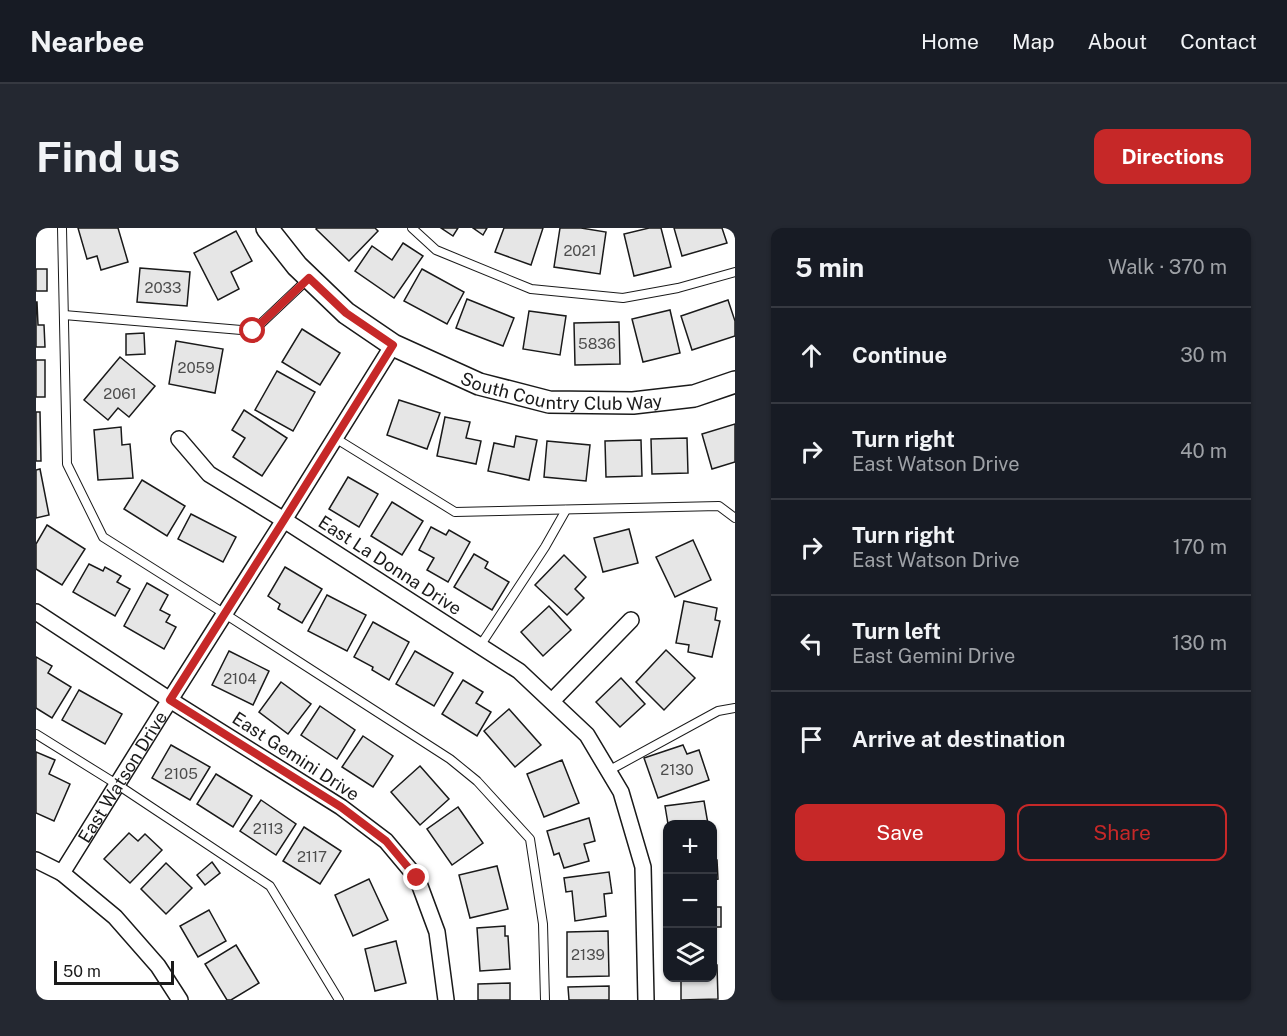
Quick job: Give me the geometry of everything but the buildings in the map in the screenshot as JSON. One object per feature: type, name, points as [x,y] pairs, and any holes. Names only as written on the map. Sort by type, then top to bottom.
[{"type":"street","points":[[267,228],[297,266],[346,313],[393,345]]},
{"type":"street","name":"South Country Club Way","points":[[393,345],[479,384],[549,402],[644,402],[694,396],[735,382]]},
{"type":"street","name":"East Watson Drive","points":[[62,873],[393,345]]},
{"type":"street","name":"East La Donna Drive","points":[[179,440],[209,474],[519,671],[587,735],[621,792],[643,867],[646,1000]]},
{"type":"street","name":"East Gemini Drive","points":[[36,612],[170,700],[341,807],[386,841],[417,878],[437,932],[446,1000]]},
{"type":"street","points":[[552,701],[631,620]]},
{"type":"street","points":[[36,860],[62,873],[115,916],[158,966],[180,1000]]},
{"type":"lane","points":[[62,228],[67,464],[102,537],[450,759],[477,781],[530,838],[543,924],[545,1000]]},
{"type":"lane","points":[[412,228],[436,250],[531,289],[624,298],[678,288],[735,272]]},
{"type":"lane","points":[[64,315],[253,331],[309,278]]},
{"type":"lane","points":[[335,438],[455,512],[719,506],[735,518]]},
{"type":"lane","points":[[480,646],[545,547],[566,510]]},
{"type":"lane","points":[[608,771],[718,711],[735,708]]},
{"type":"lane","points":[[36,734],[118,785],[270,886],[339,1000]]},
{"type":"route","points":[[253,331],[309,278],[346,313],[393,345],[170,700],[341,807],[386,841],[417,878]]}]
